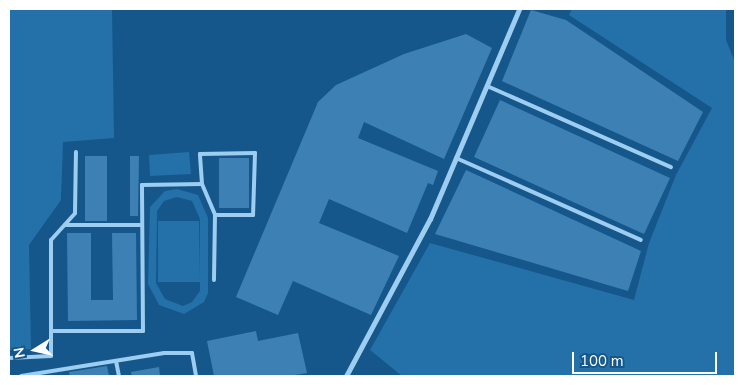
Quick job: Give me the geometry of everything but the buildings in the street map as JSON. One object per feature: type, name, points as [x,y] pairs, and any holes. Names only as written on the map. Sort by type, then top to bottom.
[{"type":"street","points":[[346,376],[430,219],[488,86],[519,9]]},
{"type":"lane","points":[[488,86],[671,167]]},
{"type":"lane","points":[[9,358],[51,356],[51,240],[75,213],[76,152]]},
{"type":"lane","points":[[214,280],[215,215],[202,184],[200,154],[255,153],[253,214],[215,215]]},
{"type":"lane","points":[[456,158],[640,240]]},
{"type":"lane","points":[[51,331],[143,331],[142,185],[202,184]]},
{"type":"lane","points":[[65,225],[142,225]]},
{"type":"lane","points":[[21,376],[48,374],[116,360],[192,353],[196,376]]},
{"type":"lane","points":[[116,360],[119,376]]},
{"type":"shaded area","points":[[9,9],[112,9],[114,138],[63,142],[61,200],[29,245],[31,349],[9,350]]},
{"type":"shaded area","points":[[572,9],[726,9],[726,40],[735,62],[735,376],[402,376],[370,350],[430,243],[634,300],[649,243],[676,175],[712,108],[569,15]]},
{"type":"shaded area","points":[[189,152],[191,174],[150,176],[149,155]]},
{"type":"shaded area","points":[[177,189],[198,195],[208,218],[208,293],[204,302],[184,314],[159,305],[148,284],[150,207],[165,191]],"holes":[[[177,197],[192,201],[200,219],[200,291],[192,302],[183,306],[165,299],[156,283],[157,211],[164,201]]]},
{"type":"shaded area","points":[[158,221],[199,221],[200,282],[158,282]]}]
